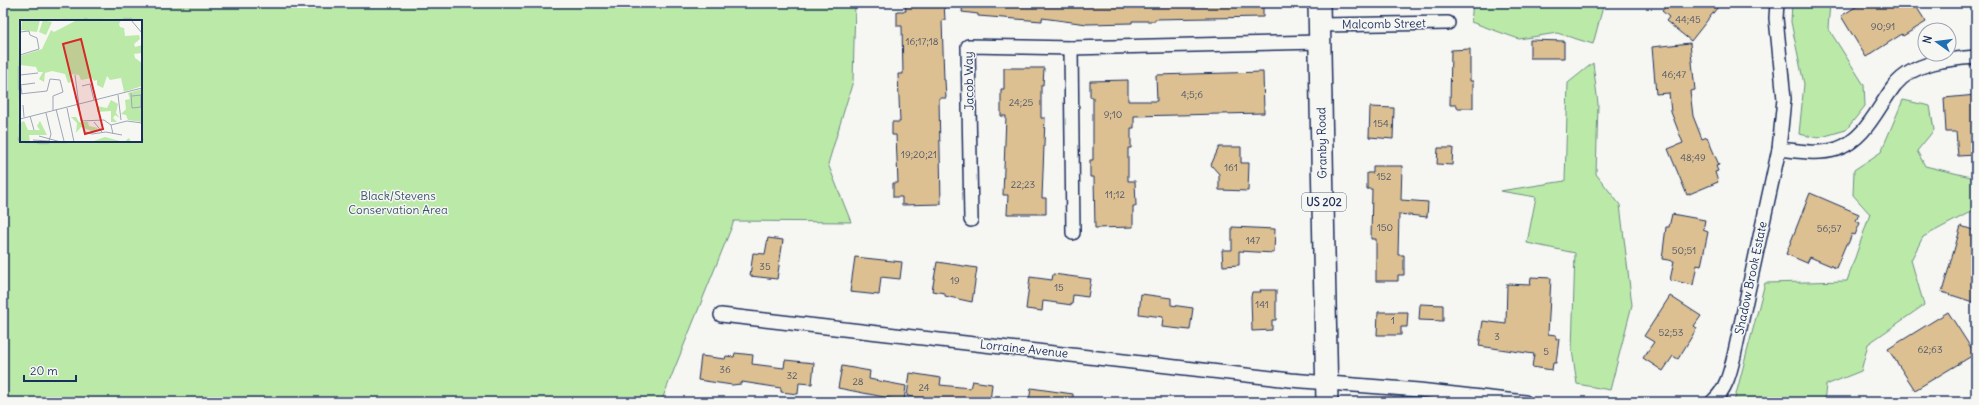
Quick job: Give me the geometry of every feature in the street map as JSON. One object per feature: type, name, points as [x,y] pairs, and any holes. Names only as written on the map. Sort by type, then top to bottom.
[{"type":"main road","name":"Granby Road","points":[[1319,3],[1327,392]]},
{"type":"street","name":"Shadow Brook Estate","points":[[1712,402],[1718,397],[1727,382],[1734,356],[1779,150],[1784,99],[1776,18],[1777,3]]},
{"type":"street","name":"Malcomb Street","points":[[1320,33],[1448,23]]},
{"type":"street","name":"Jacob Way","points":[[971,220],[968,46],[1071,48],[1320,33]]},
{"type":"street","points":[[1071,48],[1073,233]]},
{"type":"street","points":[[1779,150],[1826,152],[1852,142],[1865,129],[1896,85],[1907,75],[1935,62],[1976,57]]},
{"type":"street","name":"Lorraine Avenue","points":[[721,315],[1327,392],[1420,390],[1525,402]]},
{"type":"green space","name":"Black/Stevens Conservation Area","points":[[3,3],[855,3],[853,81],[828,164],[851,222],[734,221],[661,402],[3,402]]},
{"type":"green space","points":[[1473,3],[1604,3],[1593,44],[1557,33],[1519,39],[1471,22]]},
{"type":"green space","points":[[1792,3],[1830,3],[1828,28],[1864,85],[1865,106],[1846,130],[1818,138],[1799,134],[1804,84],[1791,22]]},
{"type":"green space","points":[[1593,63],[1598,104],[1596,174],[1620,205],[1632,305],[1610,390],[1577,384],[1572,350],[1575,253],[1527,243],[1536,197],[1500,191],[1565,181],[1568,83]]},
{"type":"green space","points":[[1903,100],[1930,106],[1934,130],[1917,151],[1925,166],[1971,177],[1976,189],[1976,209],[1923,237],[1911,260],[1924,305],[1868,344],[1861,371],[1826,385],[1824,402],[1734,402],[1765,283],[1847,281],[1870,214],[1853,195],[1854,170],[1881,152]]},
{"type":"building","points":[[905,3],[944,3],[945,20],[942,20],[946,98],[939,98],[941,204],[902,205],[902,197],[893,197],[893,183],[898,183],[896,135],[892,135],[892,122],[900,122],[898,74],[903,74],[902,26],[897,26],[897,11],[906,11]]},
{"type":"building","points":[[963,3],[1263,3],[1263,17],[1155,19],[1155,21],[1132,21],[1132,23],[1087,24],[1042,18],[1042,21],[978,16],[978,14],[962,12]]},
{"type":"building","points":[[1669,3],[1721,3],[1691,41],[1666,21],[1669,17],[1662,11]]},
{"type":"building","points":[[1862,3],[1914,3],[1926,22],[1917,22],[1917,27],[1903,36],[1902,34],[1866,57],[1841,16]]},
{"type":"building","points":[[1530,40],[1564,41],[1564,58],[1530,58]]},
{"type":"building","points":[[1690,43],[1695,90],[1690,91],[1693,116],[1702,139],[1707,137],[1719,165],[1716,166],[1718,171],[1715,172],[1718,182],[1687,195],[1668,149],[1683,143],[1671,112],[1669,93],[1656,94],[1652,47]]},
{"type":"building","points":[[1470,49],[1470,81],[1473,81],[1473,108],[1457,108],[1457,105],[1450,105],[1451,50]]},
{"type":"building","points":[[1004,68],[1044,68],[1043,85],[1041,85],[1041,118],[1045,118],[1042,198],[1046,198],[1046,214],[1007,214],[1008,195],[1003,195],[1006,116],[1001,116],[1001,89],[1004,89]]},
{"type":"building","points":[[1263,72],[1264,113],[1134,116],[1134,128],[1131,128],[1131,148],[1128,148],[1128,181],[1135,181],[1136,206],[1133,206],[1133,227],[1095,228],[1094,177],[1090,177],[1090,160],[1093,160],[1093,97],[1090,97],[1090,81],[1128,80],[1128,101],[1157,101],[1156,75]]},
{"type":"building","points":[[1976,95],[1976,155],[1958,156],[1956,132],[1946,132],[1944,98]]},
{"type":"building","points":[[1370,107],[1394,108],[1393,139],[1369,137]]},
{"type":"building","points":[[1219,147],[1241,147],[1241,163],[1249,163],[1248,191],[1219,190],[1219,174],[1211,165]]},
{"type":"building","points":[[1438,148],[1453,148],[1452,165],[1437,164]]},
{"type":"building","points":[[1373,166],[1402,166],[1401,200],[1428,202],[1427,217],[1399,214],[1398,255],[1404,255],[1404,275],[1398,275],[1398,281],[1376,281],[1376,239],[1371,239],[1372,189],[1367,189],[1367,173],[1373,173]]},
{"type":"building","points":[[1810,193],[1859,214],[1856,221],[1860,223],[1855,235],[1852,234],[1848,244],[1846,244],[1836,268],[1810,257],[1807,263],[1786,254]]},
{"type":"building","points":[[1672,214],[1705,220],[1703,230],[1708,232],[1701,266],[1697,265],[1693,285],[1670,280],[1674,261],[1662,259],[1666,227],[1669,227]]},
{"type":"building","points":[[1961,226],[1976,231],[1976,303],[1942,292]]},
{"type":"building","points":[[1232,227],[1275,229],[1274,253],[1239,251],[1239,265],[1223,266],[1222,250],[1232,250]]},
{"type":"building","points":[[768,238],[783,240],[777,279],[750,276],[753,253],[765,254]]},
{"type":"building","points":[[855,257],[902,262],[900,279],[881,277],[879,295],[850,292]]},
{"type":"building","points":[[937,262],[977,268],[972,302],[945,296],[945,293],[932,291]]},
{"type":"building","points":[[1053,274],[1091,279],[1088,297],[1073,295],[1072,305],[1043,301],[1042,311],[1026,309],[1030,277],[1052,280]]},
{"type":"building","points":[[1531,277],[1551,278],[1548,334],[1556,335],[1556,339],[1559,339],[1556,363],[1553,363],[1552,370],[1532,367],[1534,354],[1479,346],[1483,321],[1506,324],[1507,284],[1530,285]]},
{"type":"building","points":[[1260,290],[1276,290],[1276,320],[1272,320],[1272,330],[1252,331],[1251,297],[1252,292],[1261,292]]},
{"type":"building","points":[[1141,294],[1171,298],[1171,305],[1193,308],[1190,330],[1162,327],[1163,317],[1139,314]]},
{"type":"building","points":[[1670,296],[1701,316],[1694,326],[1697,328],[1678,359],[1673,356],[1663,371],[1643,358],[1654,342],[1644,336]]},
{"type":"building","points":[[1420,304],[1443,305],[1443,321],[1419,320]]},
{"type":"building","points":[[1378,312],[1408,312],[1407,327],[1401,327],[1401,335],[1377,335]]},
{"type":"building","points":[[1948,312],[1975,354],[1915,390],[1888,349]]},
{"type":"building","points":[[735,353],[753,355],[752,364],[784,368],[785,360],[814,363],[812,384],[799,383],[798,394],[781,392],[781,388],[742,382],[741,384],[732,385],[698,380],[701,356],[725,359],[726,356],[734,357]]},
{"type":"building","points":[[842,366],[870,371],[869,379],[906,386],[904,401],[838,388]]},
{"type":"building","points":[[910,373],[941,378],[940,385],[970,388],[972,381],[992,384],[990,402],[947,402],[907,396]]},
{"type":"building","points":[[1031,388],[1073,394],[1073,402],[1029,402]]}]
